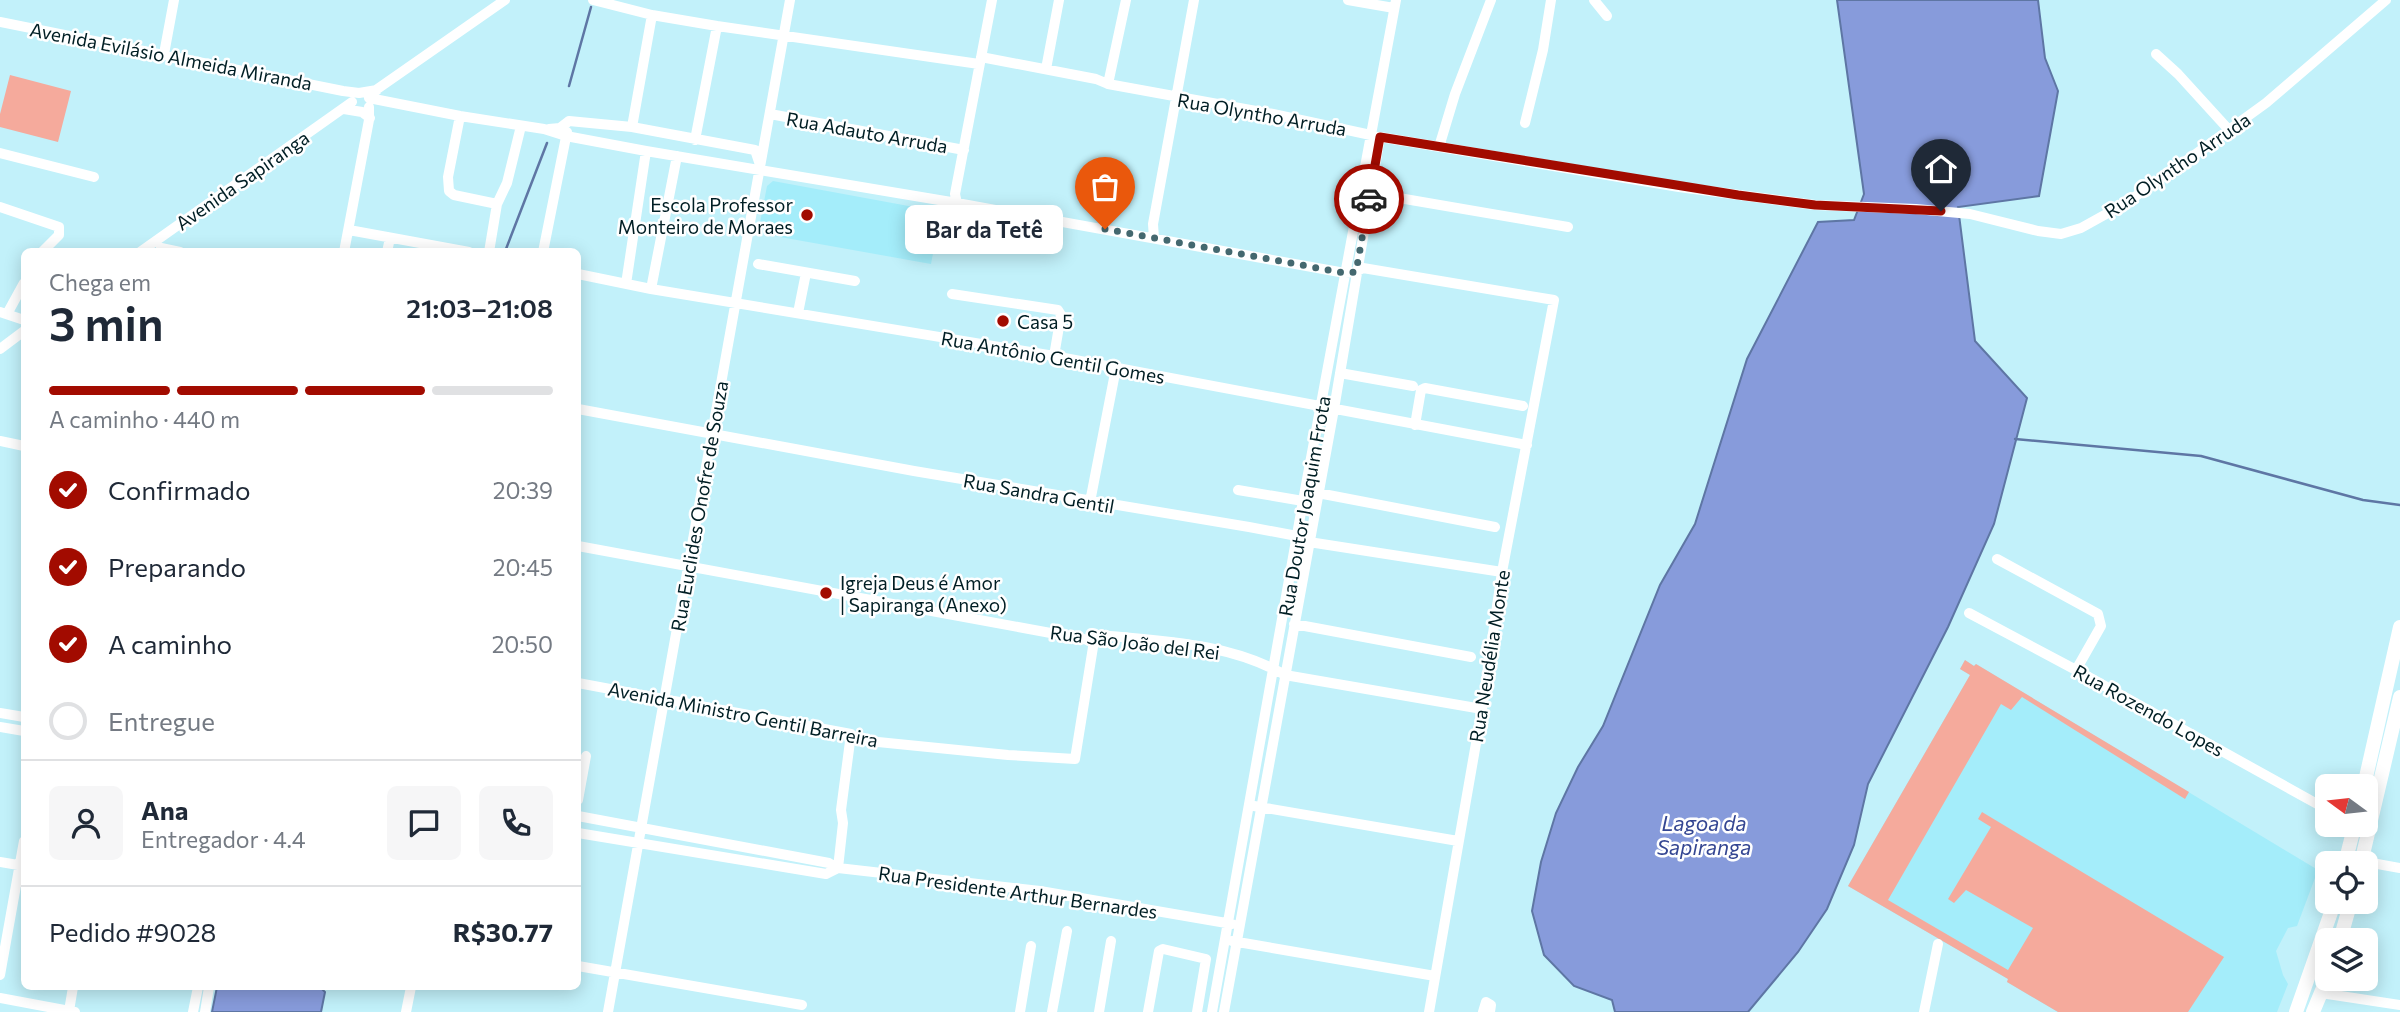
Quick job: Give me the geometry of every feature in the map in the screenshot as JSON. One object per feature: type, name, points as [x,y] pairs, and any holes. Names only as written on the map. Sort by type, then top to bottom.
[{"type":"highway","points":[[2367,774],[2400,627]]},
{"type":"highway","points":[[2364,851],[2400,697]]},
{"type":"highway","points":[[2296,1012],[2330,914]]},
{"type":"highway","points":[[2314,1012],[2321,993]]},
{"type":"street","points":[[164,54],[174,0]]},
{"type":"street","name":"Avenida Sapiranga","points":[[146,248],[362,102],[505,0]]},
{"type":"street","name":"Rua Olyntho Arruda","points":[[593,0],[652,15],[717,26],[1046,69],[1175,98],[1273,114],[1439,147],[1691,189],[1815,205],[1970,214],[2061,234],[2073,231],[2126,203],[2229,130],[2304,72],[2386,0]]},
{"type":"street","name":"Rua Euclides Onofre de Souza","points":[[608,1012],[790,0]]},
{"type":"street","points":[[957,203],[956,194],[992,0]]},
{"type":"street","points":[[1046,69],[1059,0]]},
{"type":"street","points":[[1108,84],[1126,0]]},
{"type":"street","points":[[1154,238],[1153,224],[1194,0]]},
{"type":"street","points":[[1348,0],[1395,4]]},
{"type":"street","points":[[1439,147],[1455,94],[1491,0]]},
{"type":"street","points":[[1525,123],[1552,0]]},
{"type":"street","points":[[1594,0],[1607,16]]},
{"type":"street","name":"Rua Doutor Joaquim Frota","points":[[1224,1012],[1236,942],[1234,924],[1255,806],[1274,669],[1345,273],[1376,135],[1395,4]]},
{"type":"street","points":[[632,127],[652,15]]},
{"type":"street","name":"Avenida Evilásio Almeida Miranda","points":[[0,22],[343,91],[362,102]]},
{"type":"street","points":[[695,140],[717,26]]},
{"type":"street","points":[[2156,54],[2229,130]]},
{"type":"street","points":[[345,248],[362,102],[383,102],[544,129],[566,136],[748,169],[957,203],[1345,273],[1356,272]]},
{"type":"street","name":"Rua Adauto Arruda","points":[[770,114],[964,150]]},
{"type":"street","points":[[460,116],[448,177],[449,191],[454,195],[497,204]]},
{"type":"street","points":[[544,248],[569,121]]},
{"type":"street","points":[[544,129],[560,128],[569,121],[632,127],[755,150],[761,169]]},
{"type":"street","points":[[490,248],[497,204],[507,183],[521,126]]},
{"type":"street","points":[[626,284],[646,151]]},
{"type":"street","points":[[0,153],[94,177]]},
{"type":"street","points":[[651,289],[677,156]]},
{"type":"street","points":[[1365,192],[1568,227]]},
{"type":"street","name":"Rua Doutor Joaquim Frota","points":[[1255,806],[1285,676],[1334,409],[1356,272],[1365,192]]},
{"type":"street","points":[[0,207],[59,227],[59,235],[46,248]]},
{"type":"street","points":[[349,230],[390,238],[418,248]]},
{"type":"street","points":[[388,248],[390,238]]},
{"type":"street","points":[[758,264],[855,281]]},
{"type":"street","name":"Rua Neudélia Monte","points":[[1356,272],[1363,268],[1554,300],[1502,572],[1482,709],[1429,1012]]},
{"type":"street","points":[[799,313],[806,272]]},
{"type":"street","name":"Rua Antônio Gentil Gomes","points":[[581,275],[651,289],[1054,356],[1527,446]]},
{"type":"street","points":[[21,288],[4,313],[21,319]]},
{"type":"street","points":[[951,294],[1058,310],[1061,315],[1054,356]]},
{"type":"street","points":[[0,349],[21,333]]},
{"type":"street","points":[[1090,502],[1116,368]]},
{"type":"street","points":[[1340,373],[1413,386]]},
{"type":"street","points":[[1415,425],[1421,390],[1425,388],[1523,406]]},
{"type":"street","name":"Rua Sandra Gentil","points":[[581,410],[1090,502],[1297,536],[1309,542],[1502,572]]},
{"type":"street","points":[[0,441],[21,445]]},
{"type":"street","points":[[1238,490],[1303,500]]},
{"type":"street","points":[[1318,493],[1495,527]]},
{"type":"street","name":"Rua São João del Rei","points":[[581,547],[1094,641],[1100,635],[1179,643],[1228,652],[1274,669],[1285,676],[1482,709]]},
{"type":"street","points":[[1997,559],[2098,614],[2101,626],[2076,670]]},
{"type":"street","name":"Rua Rozendo Lopes","points":[[1969,613],[2315,803]]},
{"type":"street","points":[[1294,624],[1471,657]]},
{"type":"street","name":"Avenida Ministro Gentil Barreira","points":[[581,684],[851,734],[858,740],[1075,759],[1094,641]]},
{"type":"street","points":[[0,713],[21,716]]},
{"type":"street","points":[[0,727],[21,730]]},
{"type":"street","points":[[838,868],[843,822],[841,810],[851,734]]},
{"type":"street","points":[[581,784],[586,756]]},
{"type":"street","points":[[1255,806],[1458,841]]},
{"type":"street","name":"Rua Presidente Arthur Bernardes","points":[[581,817],[829,863],[838,868],[1053,892],[1234,924]]},
{"type":"street","name":"Rua Presidente Arthur Bernardes","points":[[581,834],[826,874],[838,868]]},
{"type":"street","points":[[0,862],[21,866]]},
{"type":"street","points":[[2378,865],[2400,868]]},
{"type":"street","points":[[0,975],[21,871]]},
{"type":"street","name":"Rua Doutor Joaquim Frota","points":[[1212,1012],[1225,940],[1234,924]]},
{"type":"street","points":[[1052,1012],[1067,931]]},
{"type":"street","points":[[1099,1012],[1111,940]]},
{"type":"street","points":[[1225,940],[1435,976]]},
{"type":"street","points":[[1924,1012],[1938,944]]},
{"type":"street","points":[[1020,1012],[1031,946]]},
{"type":"street","points":[[1148,1012],[1159,951],[1163,949],[1206,959],[1197,1012]]},
{"type":"street","points":[[581,966],[802,1005]]},
{"type":"street","points":[[0,998],[72,1011],[73,990]]},
{"type":"street","points":[[193,1012],[197,990]]},
{"type":"street","points":[[205,1012],[209,990]]},
{"type":"street","points":[[407,1012],[411,990]]},
{"type":"street","points":[[2321,993],[2400,1005]]},
{"type":"street","points":[[1483,1012],[1486,1002],[1491,1005],[1490,1012]]},
{"type":"shaded area","points":[[10,75],[71,91],[58,142],[0,127],[0,114]]},
{"type":"shaded area","points":[[773,181],[941,212],[931,264],[758,233],[767,186]]},
{"type":"shaded area","points":[[1965,660],[1974,666],[1976,664],[2315,868],[2315,878],[2297,926],[2288,928],[2276,951],[2288,984],[2277,1012],[2058,1012],[2007,982],[2008,979],[1848,886],[1970,675],[1960,669]]},
{"type":"shaded area","points":[[1965,660],[1974,666],[1976,664],[2189,792],[2185,799],[2022,697],[2011,710],[2001,704],[1888,900],[2008,970],[2033,928],[1966,890],[1954,903],[1948,899],[1991,827],[1978,819],[1982,812],[2224,957],[2188,1012],[2058,1012],[2007,982],[2008,979],[1848,886],[1970,675],[1960,669]]},
{"type":"water","name":"Lagoa da Sapiranga","points":[[1837,0],[2038,0],[2045,58],[2058,91],[2039,196],[1958,207],[1975,341],[2027,398],[1994,524],[1948,627],[1868,784],[1854,845],[1827,909],[1798,952],[1748,1012],[1615,1012],[1612,1000],[1574,986],[1544,955],[1532,911],[1541,862],[1556,813],[1578,767],[1603,726],[1660,585],[1695,524],[1747,359],[1818,222],[1854,220],[1864,194]]},
{"type":"water","points":[[216,990],[325,992],[321,1012],[212,1012]]},
{"type":"waterway","points":[[569,86],[591,7]]},
{"type":"waterway","points":[[506,248],[547,143]]},
{"type":"waterway","points":[[2015,439],[2201,456],[2363,500],[2400,505]]},
{"type":"way so far","points":[[1105,229],[1345,273],[1356,272],[1369,199]]},
{"type":"place","name":"Escola Professor Monteiro de Moraes","points":[[807,215]]},
{"type":"place","name":"Bar da Tetê","points":[[1105,229]]},
{"type":"place","name":"Casa 5","points":[[1003,321]]},
{"type":"place","name":"Igreja Deus é Amor | Sapiranga (Anexo)","points":[[826,593]]},
{"type":"route","points":[[1369,199],[1380,137],[1738,195],[1815,205],[1941,211]]}]
